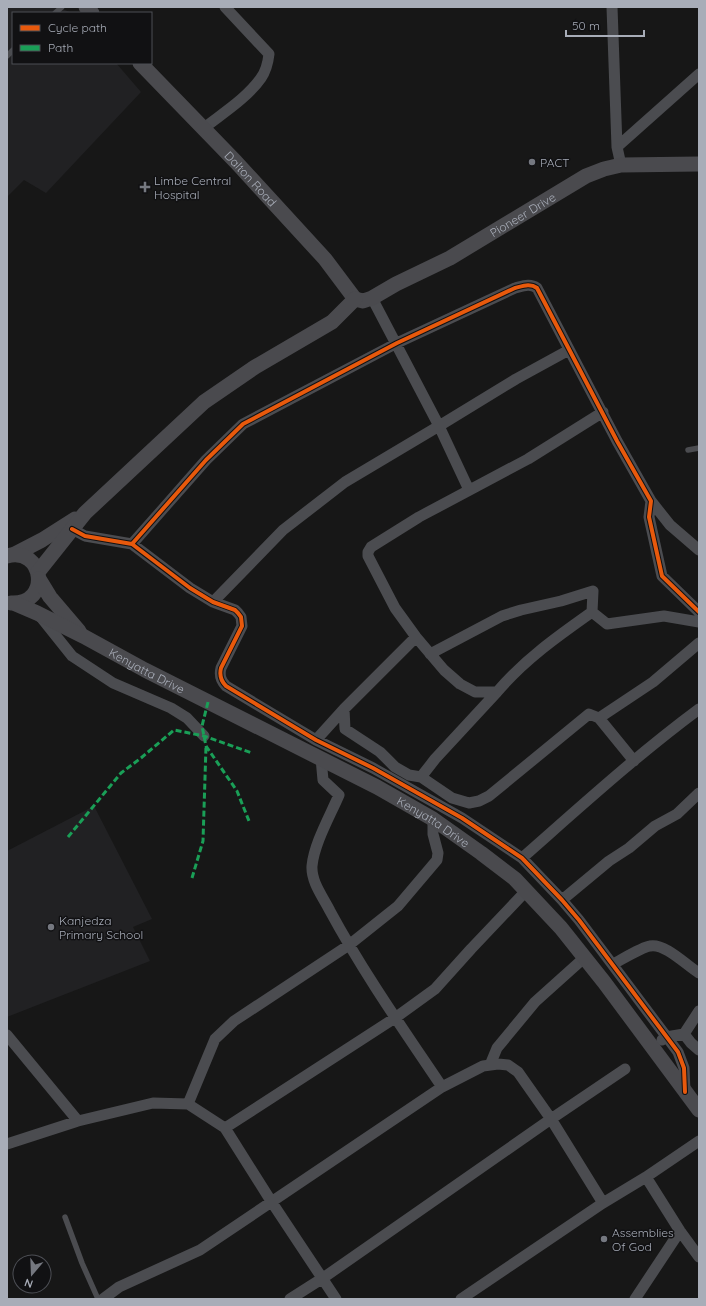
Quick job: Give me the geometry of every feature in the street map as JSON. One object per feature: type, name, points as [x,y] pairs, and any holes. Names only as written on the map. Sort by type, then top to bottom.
[{"type":"main road","name":"Dalton Road","points":[[141,64],[204,128],[325,259],[355,299]]},
{"type":"main road","name":"Pioneer Drive","points":[[355,299],[363,301],[372,298],[396,284],[450,258],[586,176],[604,168],[621,165],[699,164]]},
{"type":"main road","points":[[11,555],[42,540],[84,513],[204,402],[256,368],[332,322],[355,299]]},
{"type":"main road","points":[[12,603],[23,602],[30,599],[35,593],[38,586],[39,575],[84,513]]},
{"type":"main road","points":[[11,555],[22,556],[29,559],[35,565],[50,597],[84,636]]},
{"type":"main road","points":[[12,603],[37,612],[84,636]]},
{"type":"main road","name":"Kenyatta Drive","points":[[84,636],[145,670],[377,787],[433,819],[481,853],[514,879],[561,928],[699,1110]]},
{"type":"street","points":[[204,128],[246,95],[261,78],[267,65],[269,54],[225,7]]},
{"type":"street","points":[[612,7],[617,147],[621,165]]},
{"type":"street","points":[[617,147],[699,74]]},
{"type":"street","points":[[132,544],[206,460],[243,424],[397,343],[514,288],[533,285],[537,288],[617,441],[652,501],[670,525],[699,550]]},
{"type":"street","points":[[372,298],[397,343],[439,426],[469,490]]},
{"type":"street","points":[[213,602],[283,530],[345,482],[516,379],[569,350]]},
{"type":"street","points":[[497,692],[475,692],[460,684],[444,670],[395,608],[368,556],[368,552],[371,547],[419,517],[528,459],[603,412]]},
{"type":"street","points":[[652,501],[649,517],[662,576],[699,612]]},
{"type":"street","points":[[72,529],[85,536],[132,544],[190,588],[213,602],[235,610],[238,613],[242,622],[241,630],[220,668],[222,682],[226,686],[316,740],[373,768],[462,818],[522,858],[562,900],[613,964],[678,1052],[684,1068],[685,1092]]},
{"type":"street","points":[[430,654],[502,616],[592,591],[592,612]]},
{"type":"street","points":[[37,612],[72,656],[113,683],[171,708],[187,718],[204,736]]},
{"type":"street","points":[[592,612],[607,624],[664,616],[699,622]]},
{"type":"street","points":[[421,777],[435,759],[517,670],[550,642],[592,612]]},
{"type":"street","points":[[316,740],[344,709],[416,636]]},
{"type":"street","points":[[599,718],[653,682],[699,643]]},
{"type":"street","points":[[344,709],[345,729],[380,752],[396,767],[409,775],[421,777],[452,798],[469,803],[479,801],[489,796],[589,714],[599,718],[634,761]]},
{"type":"street","points":[[522,858],[634,761],[699,709]]},
{"type":"street","points":[[321,758],[324,780],[339,795],[318,844],[312,867],[314,883],[349,945],[395,1018],[442,1087]]},
{"type":"street","points":[[562,900],[609,861],[629,848],[655,826],[677,814],[699,793]]},
{"type":"street","points":[[188,1104],[215,1039],[234,1021],[349,945],[398,906],[438,860],[433,834],[433,819]]},
{"type":"street","points":[[225,1128],[395,1018],[435,989],[526,891]]},
{"type":"street","points":[[613,964],[649,946],[660,947],[699,972]]},
{"type":"street","points":[[490,1065],[497,1048],[535,1002],[584,958]]},
{"type":"street","points":[[652,1047],[666,1037],[684,1034],[699,1011]]},
{"type":"street","points":[[7,1034],[78,1121]]},
{"type":"street","points":[[684,1034],[699,1050]]},
{"type":"street","points":[[103,1299],[119,1287],[200,1250],[442,1087],[483,1066],[498,1064],[508,1066],[518,1072],[551,1119],[603,1203]]},
{"type":"street","points":[[290,1299],[323,1278],[625,1069]]},
{"type":"street","points":[[7,1144],[78,1121],[153,1103],[188,1104],[225,1128],[336,1299]]},
{"type":"street","points":[[467,1297],[603,1203],[646,1177],[699,1141]]},
{"type":"street","points":[[646,1177],[680,1231],[699,1257]]},
{"type":"street","points":[[635,1299],[680,1231]]},
{"type":"lane","points":[[688,450],[699,448]]},
{"type":"lane","points":[[64,1217],[98,1299]]},
{"type":"shaded area","points":[[7,7],[58,7],[70,12],[12,12],[12,64],[117,64],[141,92],[46,193],[24,180],[7,197]]},
{"type":"shaded area","points":[[94,806],[152,919],[133,927],[150,961],[7,1017],[7,851]]},
{"type":"marked path","points":[[208,702],[202,726],[206,746],[237,791],[249,821]]},
{"type":"marked path","points":[[68,837],[121,773],[174,730],[204,736],[252,753]]},
{"type":"marked path","points":[[192,878],[203,841],[206,746]]},
{"type":"cycle path","points":[[132,544],[206,460],[243,424],[397,343],[515,288],[529,285],[537,288],[617,441],[651,501],[649,517],[662,576],[699,612]]},
{"type":"cycle path","points":[[72,529],[85,536],[132,544],[190,588],[213,602],[235,610],[238,613],[241,617],[242,626],[220,671],[221,678],[226,686],[316,740],[373,768],[462,818],[522,858],[579,920],[678,1052],[684,1068],[685,1092]]},
{"type":"place","name":"PACT","points":[[532,162]]},
{"type":"place","name":"Limbe Central Hospital","points":[[145,187]]},
{"type":"place","name":"Kanjedza Primary School","points":[[51,927]]},
{"type":"place","name":"Assemblies Of God","points":[[604,1239]]}]
